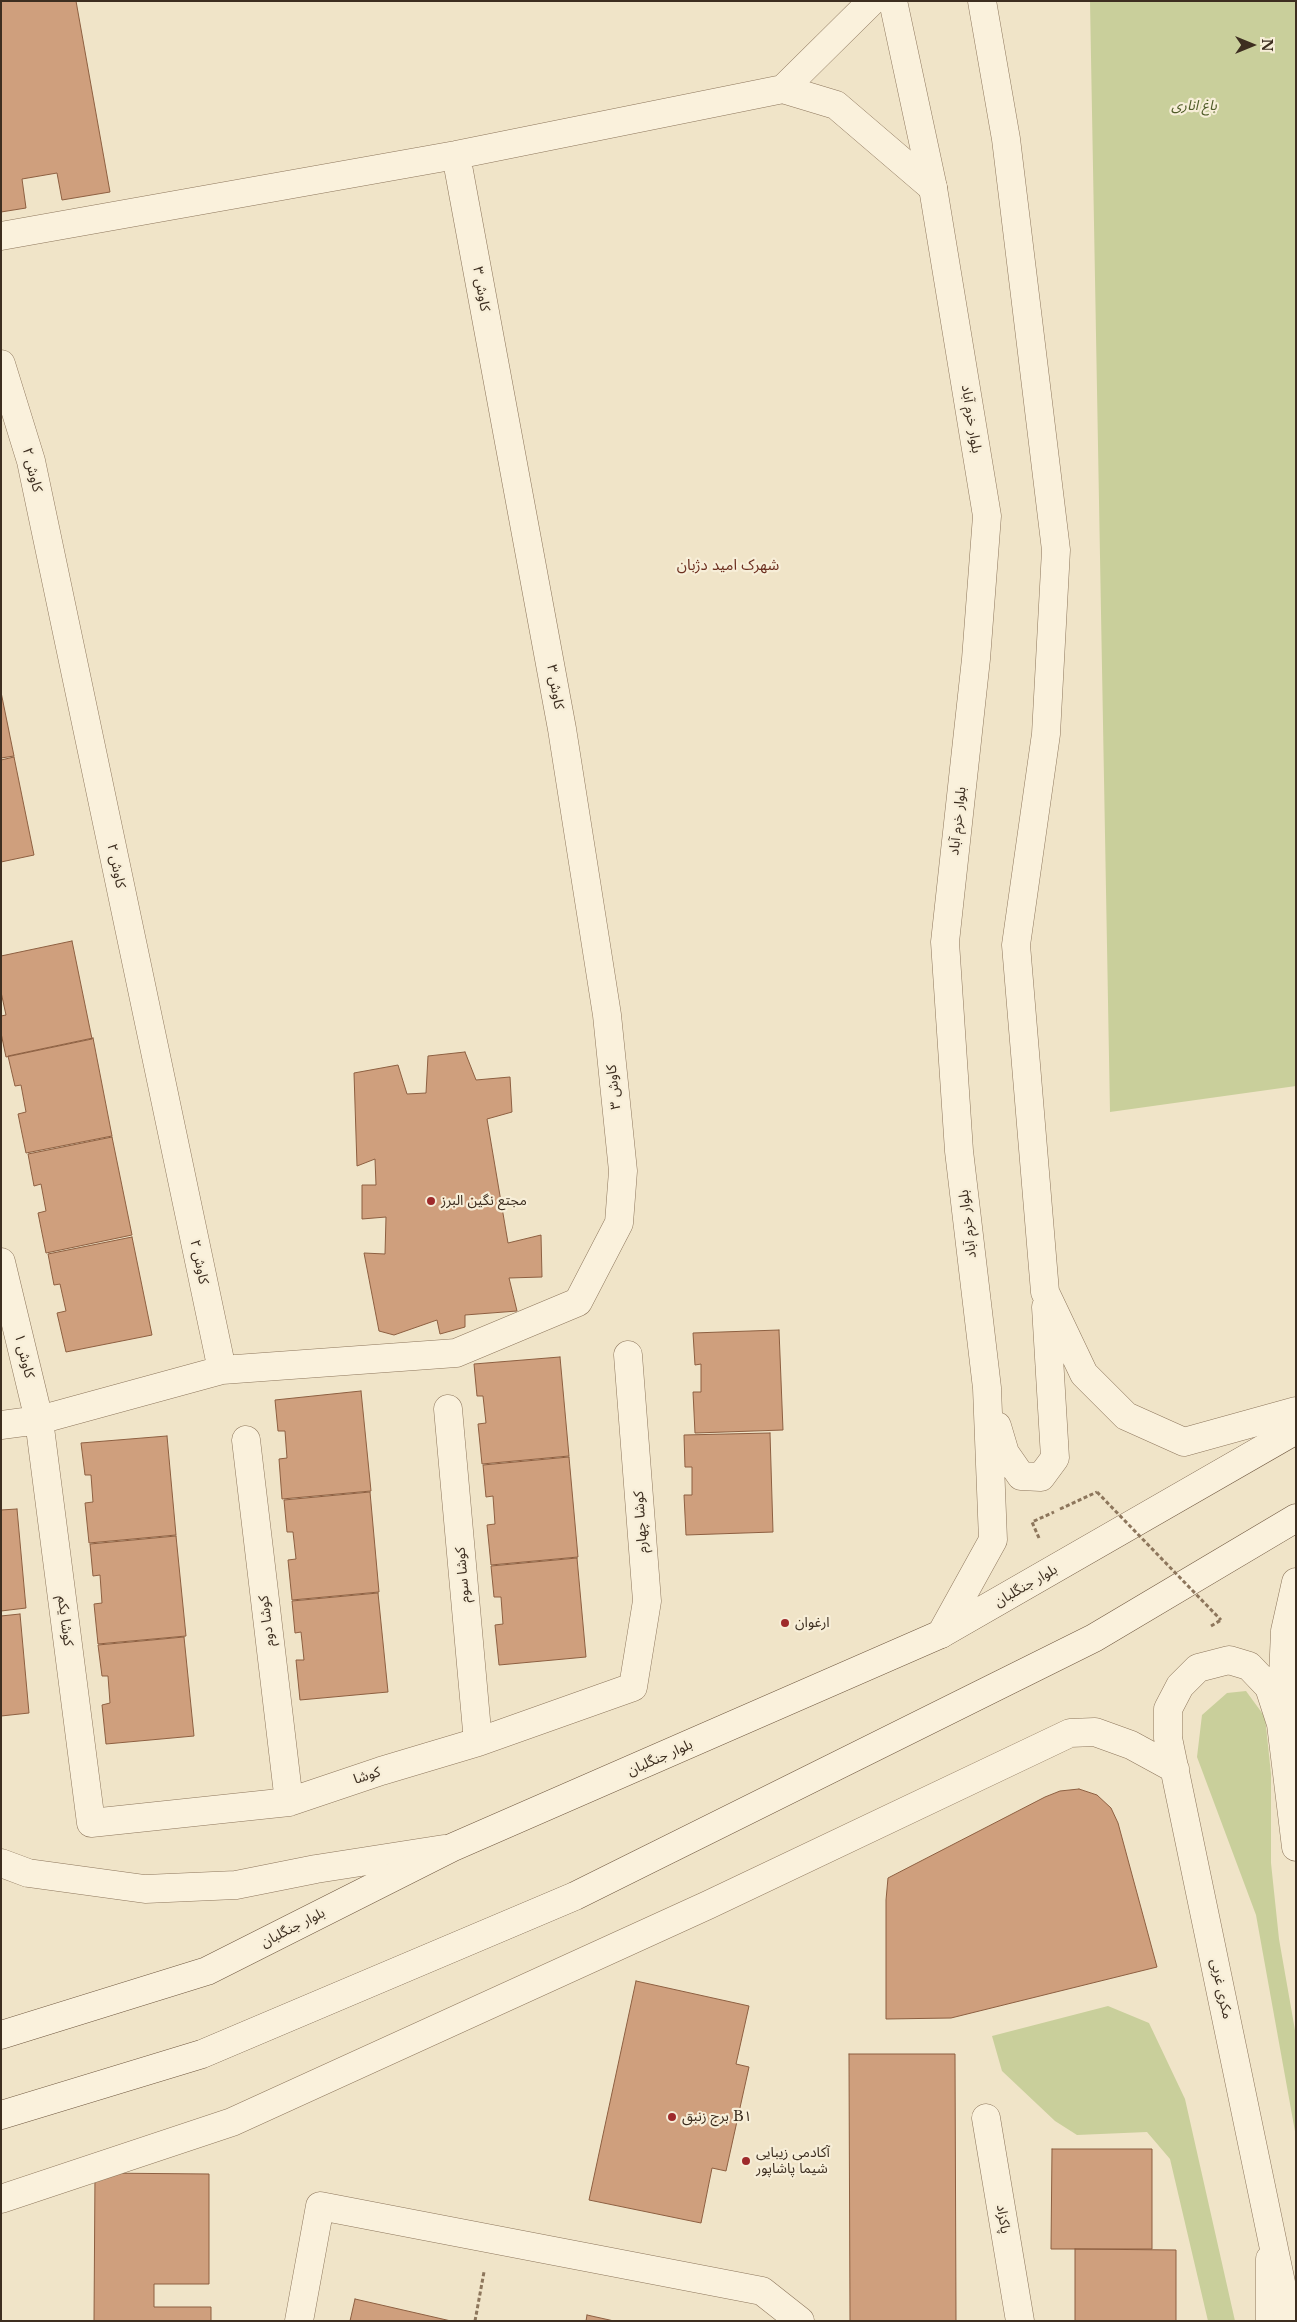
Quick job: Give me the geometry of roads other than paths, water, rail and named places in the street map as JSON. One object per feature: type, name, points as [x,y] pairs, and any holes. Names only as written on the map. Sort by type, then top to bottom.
[{"type":"street","points":[[783,89],[872,1]]},
{"type":"street","name":"بلوار خرم آباد","points":[[894,1],[933,188],[987,516],[976,659],[945,942],[959,1150],[987,1388],[993,1540],[940,1634]]},
{"type":"street","points":[[982,1],[1006,139],[1056,550],[1046,734],[1016,945],[1045,1292],[1055,1458],[1041,1477],[1020,1476],[1005,1453],[987,1388]]},
{"type":"street","points":[[1,236],[456,155],[783,89],[836,105],[933,188]]},
{"type":"street","name":"کاوش ۳","points":[[222,1370],[456,1353],[578,1302],[619,1223],[623,1171],[607,1015],[562,729],[456,155]]},
{"type":"street","name":"کاوش ۲","points":[[1,364],[31,461],[222,1370]]},
{"type":"street","name":"کاوش ۱","points":[[1,1262],[39,1420]]},
{"type":"street","points":[[1045,1292],[1084,1374],[1126,1416],[1184,1442],[1296,1411]]},
{"type":"street","name":"کوشا چهارم","points":[[628,1355],[647,1601],[633,1688]]},
{"type":"street","points":[[1,1425],[39,1420],[222,1370]]},
{"type":"street","name":"کوشا سوم","points":[[448,1408],[478,1742]]},
{"type":"street","name":"کوشا یکم","points":[[39,1420],[91,1823]]},
{"type":"street","name":"بلوار جنگلبان","points":[[1,2035],[207,1971],[450,1848],[940,1634],[1296,1430]]},
{"type":"street","name":"کوشا دوم","points":[[246,1440],[289,1802]]},
{"type":"street","points":[[1,2115],[202,2054],[575,1896],[1094,1638],[1296,1518]]},
{"type":"street","points":[[1296,1582],[1285,1631],[1281,1724],[1296,1847]]},
{"type":"street","name":"مکری غربی","points":[[1281,1724],[1269,1688],[1249,1666],[1229,1660],[1198,1668],[1180,1686],[1168,1709],[1168,1738],[1289,2321]]},
{"type":"street","name":"کوشا","points":[[91,1823],[289,1802],[381,1771],[478,1742],[633,1688]]},
{"type":"street","points":[[1,2199],[232,2122],[708,1905],[1070,1733],[1095,1732],[1131,1745],[1175,1769]]},
{"type":"street","points":[[1,1863],[28,1872],[145,1889],[236,1885],[316,1869],[450,1848]]},
{"type":"street","name":"پاکزاد","points":[[986,2118],[1020,2321]]},
{"type":"street","points":[[299,2321],[320,2206],[762,2291],[800,2321]]},
{"type":"street","points":[[1270,2228],[1270,2321]]},
{"type":"place","name":"مجتع نگین البرز","points":[[431,1201]]},
{"type":"place","name":"ارغوان","points":[[785,1623]]},
{"type":"place","name":"برج زنبق B۱","points":[[672,2117]]},
{"type":"place","name":"آکادمی زیبایی شیما پاشاپور","points":[[746,2161]]},
{"type":"district","name":"شهرک امید دژبان","points":[[728,566]]},
{"type":"park label","name":"باغ اناری","points":[[1194,106]]}]
